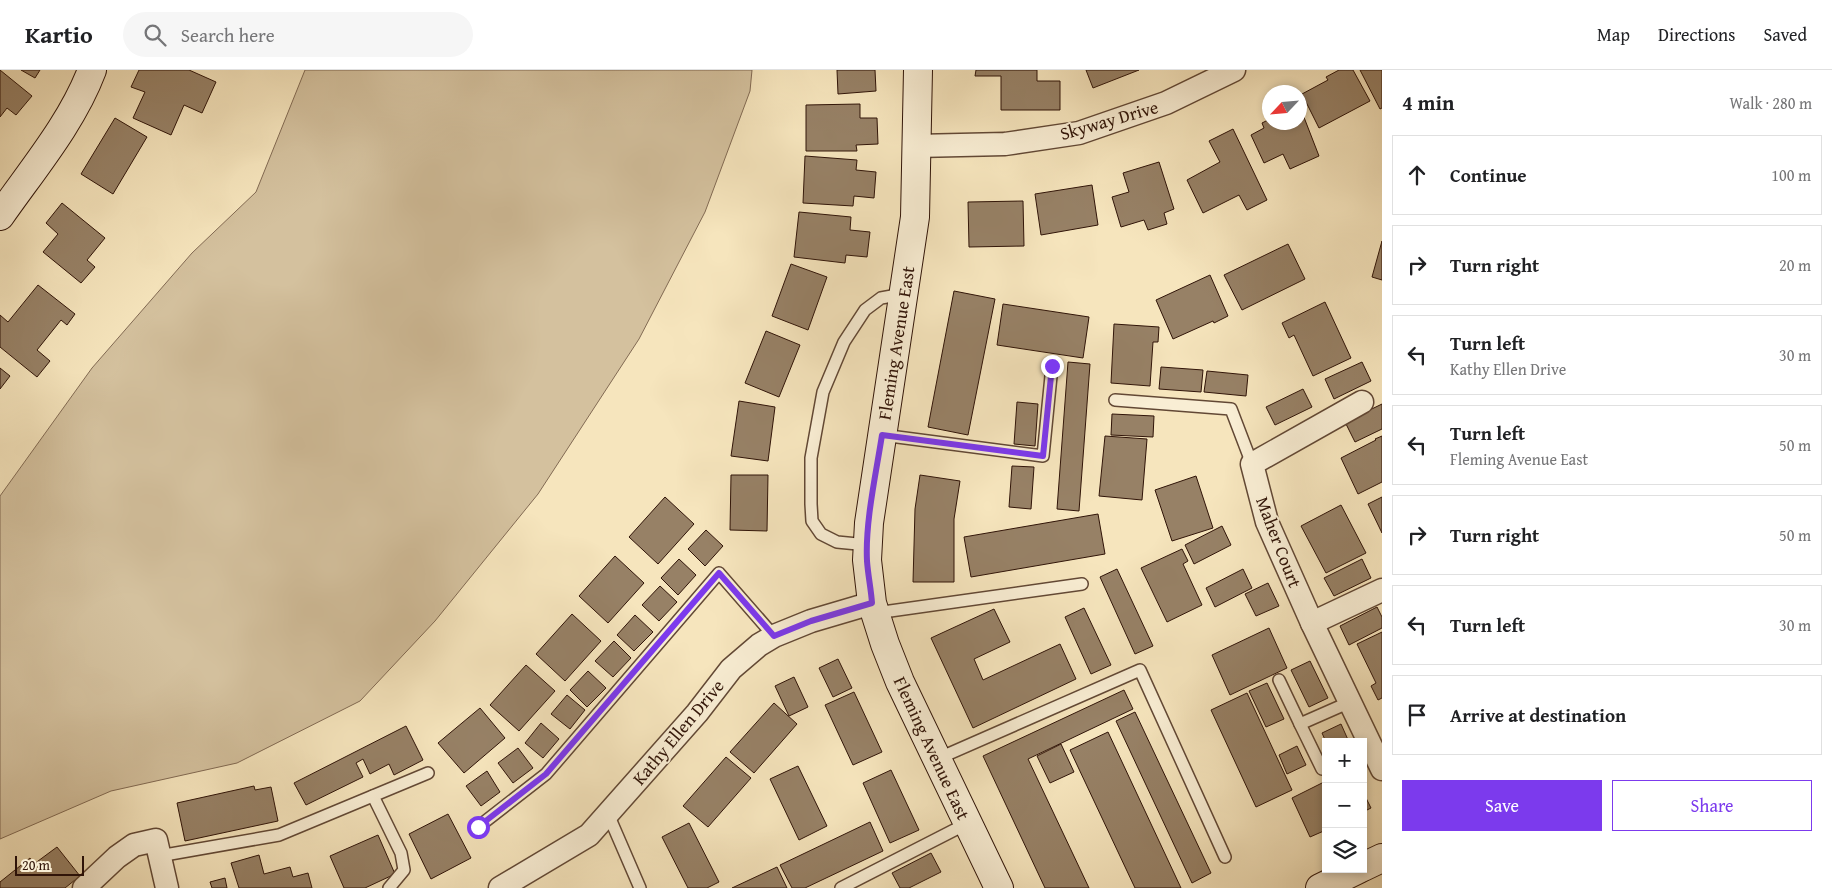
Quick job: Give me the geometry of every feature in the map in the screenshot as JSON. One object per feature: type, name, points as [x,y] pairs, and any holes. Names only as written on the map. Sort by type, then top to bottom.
[{"type":"street","points":[[0,216],[56,136],[85,87],[92,70]]},
{"type":"street","name":"Fleming Avenue East","points":[[918,70],[915,217],[869,523],[867,560],[874,608],[885,644],[900,682],[998,888]]},
{"type":"street","name":"Skyway Drive","points":[[916,146],[1005,144],[1079,133],[1166,103],[1233,70]]},
{"type":"street","points":[[1252,464],[1362,402]]},
{"type":"street","name":"Maher Court","points":[[1252,464],[1267,522],[1312,623],[1382,769]]},
{"type":"street","points":[[1312,623],[1382,590]]},
{"type":"street","name":"Kathy Ellen Drive","points":[[500,888],[589,835],[696,713],[731,669],[758,645],[774,636],[811,621],[874,608]]},
{"type":"street","points":[[84,888],[117,856],[134,844],[156,840],[167,888]]},
{"type":"street","points":[[1367,865],[1382,858]]},
{"type":"street","points":[[1320,888],[1351,873]]},
{"type":"lane","points":[[868,545],[837,542],[821,534],[812,521],[812,458],[822,392],[844,342],[865,310],[881,298],[903,294]]},
{"type":"lane","points":[[882,435],[1043,456],[1052,366]]},
{"type":"lane","points":[[1116,400],[1230,409],[1252,464]]},
{"type":"lane","points":[[478,827],[546,774],[719,573],[774,636]]},
{"type":"lane","points":[[874,608],[1082,584]]},
{"type":"lane","points":[[937,759],[1140,670],[1225,857]]},
{"type":"lane","points":[[1279,680],[1322,769]]},
{"type":"lane","points":[[1300,724],[1350,702]]},
{"type":"lane","points":[[159,856],[280,835],[428,773]]},
{"type":"lane","points":[[373,796],[401,853],[404,870],[389,888]]},
{"type":"lane","points":[[608,814],[640,888]]},
{"type":"lane","points":[[841,888],[968,823]]},
{"type":"shaded area","points":[[305,70],[752,70],[750,91],[705,212],[639,339],[538,494],[435,621],[360,701],[237,763],[111,791],[0,839],[0,496],[92,368],[192,253],[256,192]]},
{"type":"building","points":[[0,70],[32,96],[16,115],[7,108],[0,117]]},
{"type":"building","points":[[21,70],[40,70],[35,78]]},
{"type":"building","points":[[139,70],[189,70],[216,82],[202,113],[184,105],[171,135],[133,118],[145,92],[131,87]]},
{"type":"building","points":[[837,70],[875,70],[876,91],[838,94]]},
{"type":"building","points":[[976,70],[1037,70],[1037,81],[1060,81],[1060,110],[1001,110],[1001,76],[975,76]]},
{"type":"building","points":[[1086,70],[1139,70],[1093,88]]},
{"type":"building","points":[[1339,70],[1353,70],[1370,101],[1319,128],[1307,104],[1307,91],[1328,80],[1326,77]]},
{"type":"building","points":[[1360,70],[1382,70],[1382,108],[1380,109]]},
{"type":"building","points":[[860,104],[860,118],[877,118],[878,144],[856,145],[857,151],[806,151],[806,105]]},
{"type":"building","points":[[115,118],[147,137],[113,194],[81,174]]},
{"type":"building","points":[[1307,125],[1319,156],[1290,169],[1283,154],[1264,163],[1251,135],[1262,129],[1307,130]]},
{"type":"building","points":[[1233,129],[1267,200],[1247,210],[1239,195],[1203,213],[1187,180],[1220,162],[1209,141]]},
{"type":"building","points":[[805,156],[857,160],[856,170],[876,172],[874,198],[854,196],[853,206],[803,203]]},
{"type":"building","points":[[1159,162],[1174,209],[1164,213],[1167,224],[1148,230],[1144,220],[1121,227],[1112,197],[1129,192],[1123,173]]},
{"type":"building","points":[[1092,185],[1098,225],[1041,235],[1035,194]]},
{"type":"building","points":[[1023,201],[1024,246],[969,247],[968,202]]},
{"type":"building","points":[[62,203],[105,238],[87,260],[95,267],[81,283],[43,252],[58,234],[46,223]]},
{"type":"building","points":[[799,212],[851,217],[850,230],[870,232],[867,257],[846,255],[845,263],[794,257]]},
{"type":"building","points":[[1382,241],[1382,280],[1372,277]]},
{"type":"building","points":[[1288,244],[1305,279],[1242,310],[1224,275]]},
{"type":"building","points":[[791,264],[827,277],[808,330],[772,316]]},
{"type":"building","points":[[1210,275],[1228,316],[1173,339],[1156,300]]},
{"type":"building","points":[[38,285],[75,314],[67,325],[61,320],[37,350],[50,361],[37,377],[0,347],[0,315],[8,322]]},
{"type":"building","points":[[954,291],[995,299],[968,435],[928,427]]},
{"type":"building","points":[[1325,302],[1351,358],[1313,376],[1294,335],[1289,338],[1282,323]]},
{"type":"building","points":[[1003,304],[1089,317],[1083,358],[997,345]]},
{"type":"building","points":[[1114,324],[1159,327],[1158,342],[1153,342],[1150,386],[1111,383]]},
{"type":"building","points":[[766,331],[800,345],[779,397],[745,383]]},
{"type":"building","points":[[1068,362],[1090,364],[1079,511],[1057,509]]},
{"type":"building","points":[[1362,362],[1371,381],[1334,399],[1325,379]]},
{"type":"building","points":[[1161,367],[1203,370],[1201,392],[1159,389]]},
{"type":"building","points":[[0,368],[10,376],[0,389]]},
{"type":"building","points":[[1207,371],[1248,375],[1246,396],[1204,392]]},
{"type":"building","points":[[1303,389],[1312,407],[1275,425],[1266,407]]},
{"type":"building","points":[[739,401],[775,407],[768,461],[731,456]]},
{"type":"building","points":[[1017,402],[1038,404],[1035,446],[1014,444]]},
{"type":"building","points":[[1382,404],[1382,429],[1355,442],[1345,422]]},
{"type":"building","points":[[1112,414],[1154,416],[1153,437],[1111,435]]},
{"type":"building","points":[[1105,436],[1147,439],[1142,500],[1099,496]]},
{"type":"building","points":[[1382,436],[1382,482],[1358,494],[1341,458]]},
{"type":"building","points":[[1012,466],[1034,467],[1031,509],[1009,507]]},
{"type":"building","points":[[731,475],[768,475],[767,531],[730,530]]},
{"type":"building","points":[[920,475],[960,481],[954,519],[954,582],[913,582],[915,509]]},
{"type":"building","points":[[1196,476],[1213,528],[1172,541],[1155,490]]},
{"type":"building","points":[[665,497],[694,524],[658,564],[629,537]]},
{"type":"building","points":[[1382,497],[1382,533],[1368,504]]},
{"type":"building","points":[[1341,505],[1366,553],[1326,573],[1301,526]]},
{"type":"building","points":[[1098,514],[1105,554],[971,577],[964,537]]},
{"type":"building","points":[[1222,526],[1231,545],[1194,564],[1185,545]]},
{"type":"building","points":[[706,530],[723,546],[705,566],[688,549]]},
{"type":"building","points":[[1182,549],[1188,561],[1183,564],[1202,605],[1167,622],[1141,568]]},
{"type":"building","points":[[615,556],[644,583],[608,623],[579,596]]},
{"type":"building","points":[[679,559],[696,575],[678,595],[661,578]]},
{"type":"building","points":[[1362,559],[1371,578],[1334,596],[1324,578]]},
{"type":"building","points":[[1117,569],[1153,646],[1135,654],[1100,577]]},
{"type":"building","points":[[1243,569],[1252,588],[1215,607],[1206,588]]},
{"type":"building","points":[[1268,583],[1279,606],[1256,616],[1245,594]]},
{"type":"building","points":[[660,586],[677,602],[659,621],[642,605]]},
{"type":"building","points":[[1377,607],[1382,617],[1382,628],[1349,645],[1340,626]]},
{"type":"building","points":[[1084,608],[1111,665],[1091,674],[1065,617]]},
{"type":"building","points":[[994,609],[1010,642],[974,659],[983,680],[1060,644],[1076,679],[973,728],[931,638]]},
{"type":"building","points":[[572,614],[601,641],[565,681],[536,654]]},
{"type":"building","points":[[635,615],[653,632],[634,651],[617,635]]},
{"type":"building","points":[[1269,628],[1287,668],[1230,695],[1212,655]]},
{"type":"building","points":[[1382,632],[1382,698],[1378,700],[1371,686],[1376,683],[1357,644]]},
{"type":"building","points":[[614,641],[631,658],[613,677],[595,661]]},
{"type":"building","points":[[838,659],[852,688],[833,697],[819,668]]},
{"type":"building","points":[[1310,661],[1328,698],[1309,707],[1291,670]]},
{"type":"building","points":[[526,665],[555,691],[519,731],[490,705]]},
{"type":"building","points":[[588,671],[606,688],[587,707],[570,690]]},
{"type":"building","points":[[794,677],[808,707],[789,716],[775,686]]},
{"type":"building","points":[[1267,683],[1284,719],[1266,727],[1249,691]]},
{"type":"building","points":[[1124,690],[1133,709],[1028,759],[1089,888],[1045,888],[983,756]]},
{"type":"building","points":[[854,692],[882,752],[853,765],[825,705]]},
{"type":"building","points":[[1247,693],[1292,790],[1256,807],[1211,710]]},
{"type":"building","points":[[567,695],[585,710],[570,729],[551,714]]},
{"type":"building","points":[[774,703],[797,724],[754,773],[730,752]]},
{"type":"building","points":[[480,708],[505,738],[464,773],[438,743]]},
{"type":"building","points":[[1135,712],[1211,873],[1192,883],[1116,721]]},
{"type":"building","points":[[541,723],[559,739],[543,758],[525,743]]},
{"type":"building","points":[[1341,724],[1347,738],[1324,738],[1322,733]]},
{"type":"building","points":[[406,726],[423,760],[394,775],[389,764],[370,774],[363,759],[356,763],[363,777],[306,805],[294,783]]},
{"type":"building","points":[[1108,732],[1181,888],[1135,888],[1070,750]]},
{"type":"building","points":[[1061,744],[1074,772],[1050,783],[1037,756]]},
{"type":"building","points":[[1297,746],[1306,765],[1287,774],[1279,755]]},
{"type":"building","points":[[518,748],[533,768],[513,783],[498,763]]},
{"type":"building","points":[[726,757],[751,778],[708,827],[683,806]]},
{"type":"building","points":[[798,766],[827,826],[799,840],[770,779]]},
{"type":"building","points":[[891,770],[919,830],[890,843],[863,783]]},
{"type":"building","points":[[487,771],[500,792],[481,806],[466,786]]},
{"type":"building","points":[[1322,783],[1322,832],[1310,837],[1292,798]]},
{"type":"building","points":[[254,786],[255,790],[271,787],[278,821],[185,841],[177,803]]},
{"type":"building","points":[[1367,800],[1371,808],[1367,810]]},
{"type":"building","points":[[448,814],[471,858],[431,879],[409,834]]},
{"type":"building","points":[[870,822],[883,851],[805,888],[792,888],[780,865]]},
{"type":"building","points":[[689,823],[719,882],[707,888],[688,888],[662,837]]},
{"type":"building","points":[[378,835],[395,874],[365,888],[344,888],[330,856]]},
{"type":"building","points":[[57,847],[80,876],[65,888],[0,888],[0,882],[30,858],[34,864]]},
{"type":"building","points":[[931,853],[941,872],[909,888],[900,888],[892,873]]},
{"type":"building","points":[[259,855],[264,874],[290,867],[293,877],[308,873],[312,888],[239,888],[231,863]]},
{"type":"building","points":[[777,867],[787,888],[732,888]]},
{"type":"building","points":[[225,878],[227,888],[212,888],[210,882]]},
{"type":"route","points":[[478,827],[546,774],[719,573],[774,636],[811,621],[872,603],[867,560],[869,523],[882,435],[1043,456],[1052,366]]}]
